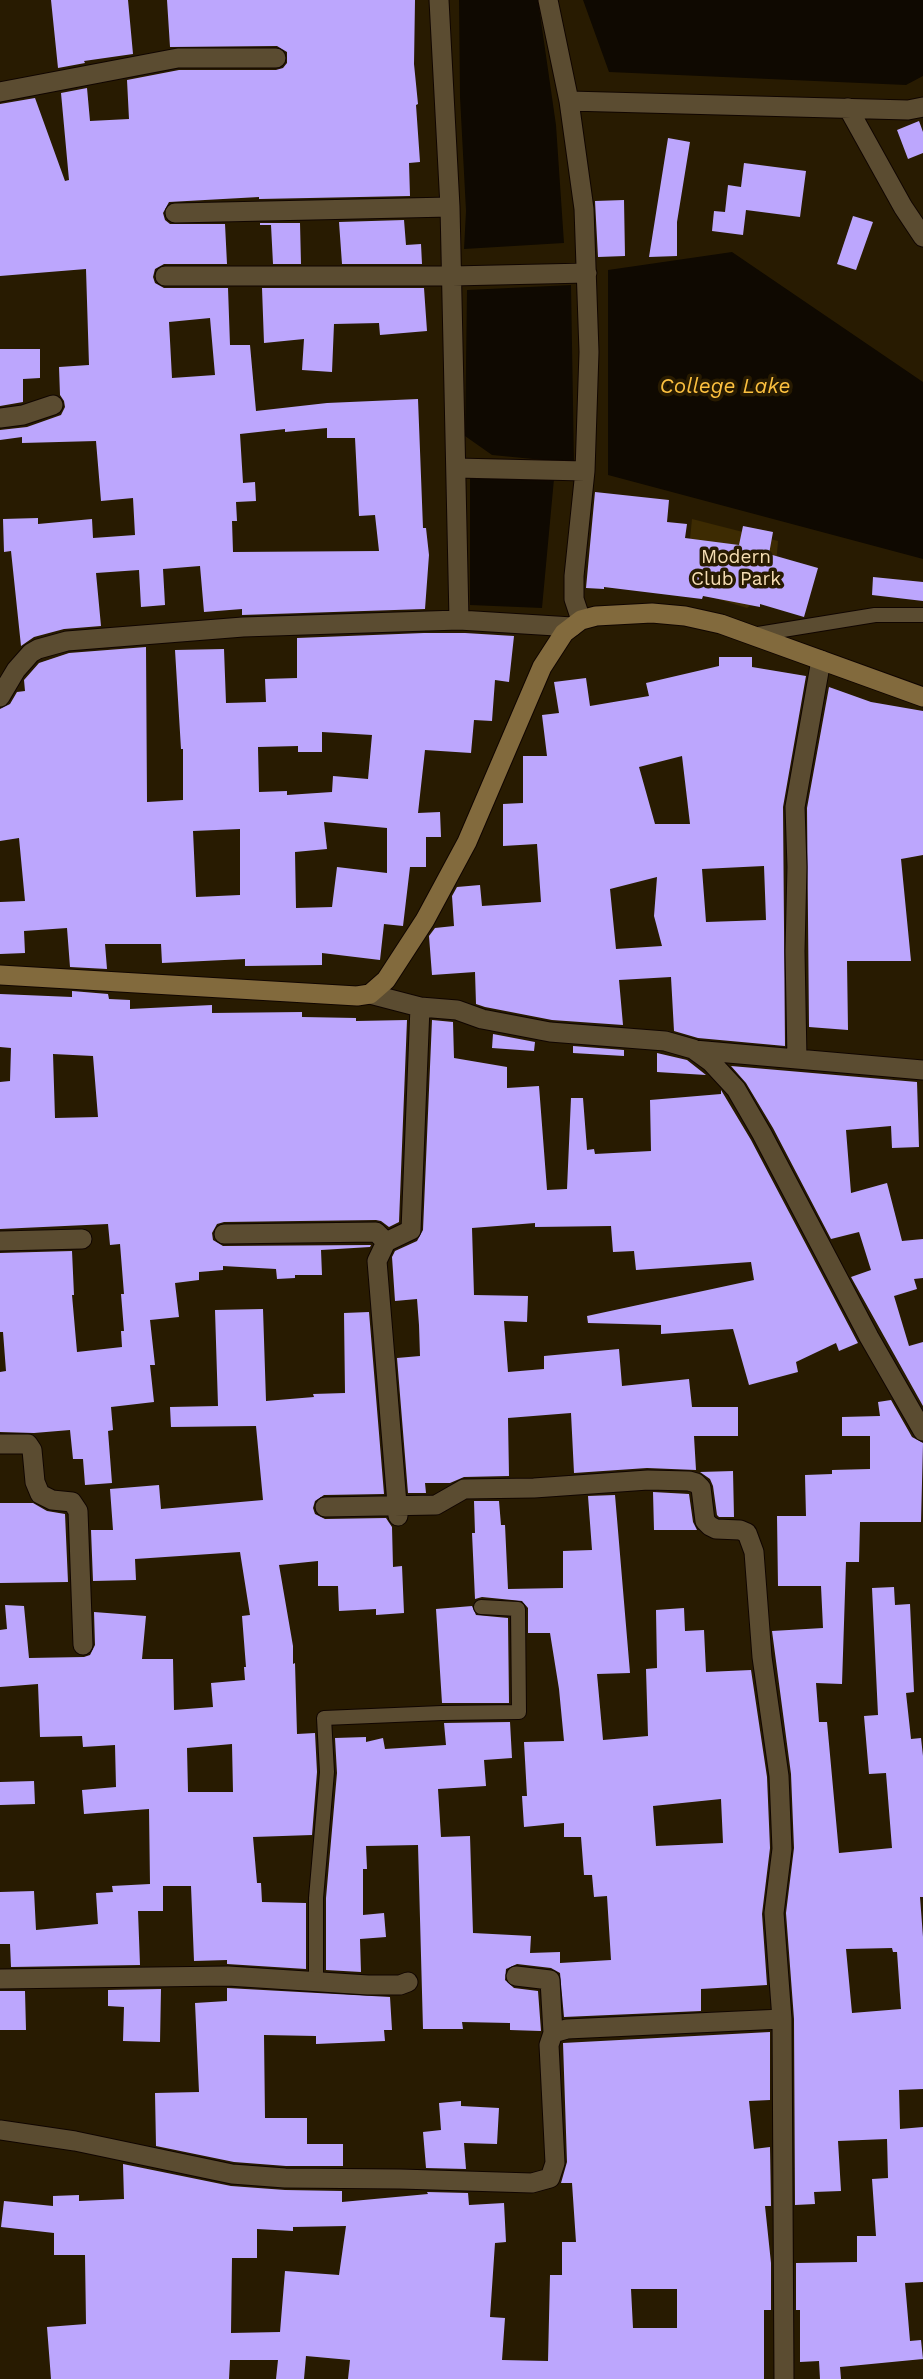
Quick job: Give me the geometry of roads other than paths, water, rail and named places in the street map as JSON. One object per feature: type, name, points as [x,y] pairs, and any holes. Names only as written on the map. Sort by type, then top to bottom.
[{"type":"main road","points":[[0,975],[357,996],[370,994],[386,980],[425,920],[467,842],[542,667],[564,633],[577,623],[596,616],[652,613],[685,616],[721,624],[923,697]]},
{"type":"street","points":[[439,0],[450,207],[459,620]]},
{"type":"street","points":[[0,697],[16,670],[31,653],[66,640],[243,627],[459,620],[577,623],[574,576],[585,471],[589,352],[587,273],[584,209],[569,101],[548,0]]},
{"type":"street","points":[[0,92],[178,58],[276,58]]},
{"type":"street","points":[[569,101],[908,110],[923,107]]},
{"type":"street","points":[[848,108],[903,207],[923,237]]},
{"type":"street","points":[[175,213],[450,207]]},
{"type":"street","points":[[165,276],[587,273]]},
{"type":"street","points":[[0,418],[23,415],[53,405]]},
{"type":"street","points":[[456,468],[585,471]]},
{"type":"street","points":[[797,1059],[795,807],[821,660]]},
{"type":"street","points":[[370,994],[420,1007],[457,1010],[482,1019],[550,1032],[665,1041],[693,1049],[923,1070]]},
{"type":"street","points":[[397,1512],[377,1261],[386,1242],[411,1230],[420,1007]]},
{"type":"street","points":[[693,1049],[736,1089],[869,1337],[923,1431]]},
{"type":"street","points":[[224,1234],[376,1232],[386,1242]]},
{"type":"street","points":[[0,1241],[82,1239]]},
{"type":"street","points":[[0,1444],[27,1444],[32,1450],[35,1482],[40,1494],[52,1500],[72,1502],[78,1511],[83,1644]]},
{"type":"street","points":[[325,1507],[397,1512],[436,1505],[464,1489],[534,1488],[648,1480],[689,1481],[701,1488],[705,1521],[710,1526],[747,1533],[754,1552],[761,1657],[779,1776],[782,1849],[774,1913],[782,2019],[784,2379]]},
{"type":"street","points":[[0,1979],[228,1976],[379,1985],[400,1985],[408,1982]]},
{"type":"street","points":[[0,2130],[75,2141],[232,2174],[285,2178],[532,2183],[550,2178],[555,2163],[549,2045],[553,2034],[550,1980],[516,1976]]},
{"type":"street","points":[[553,2034],[567,2029],[782,2019]]},
{"type":"lane","points":[[750,635],[875,615],[923,615]]},
{"type":"lane","points":[[316,1981],[316,1898],[327,1772],[324,1718],[519,1712],[518,1609],[481,1607]]},
{"type":"water","points":[[459,0],[538,0],[556,125],[564,243],[464,249],[466,211],[460,97]]},
{"type":"water","points":[[583,0],[923,0],[923,76],[906,85],[609,72]]},
{"type":"water","name":"College Lake","points":[[732,252],[923,382],[923,559],[608,475],[608,270]]},
{"type":"water","points":[[571,285],[574,463],[492,455],[465,436],[467,290]]},
{"type":"water","points":[[470,470],[554,479],[542,608],[470,605]]},
{"type":"park label","name":"Modern Club Park","points":[[736,568]]}]
